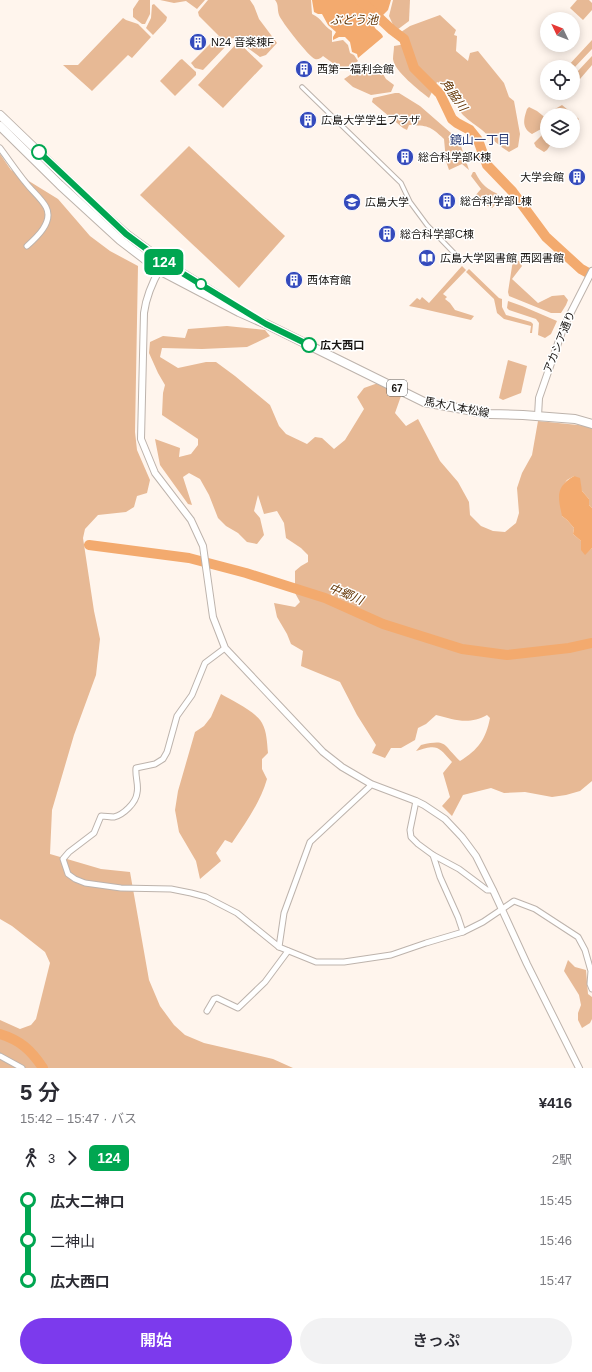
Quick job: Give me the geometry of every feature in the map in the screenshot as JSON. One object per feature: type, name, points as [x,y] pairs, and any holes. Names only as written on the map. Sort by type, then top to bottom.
[{"type":"main road","name":"馬木八本松線","points":[[0,115],[103,214],[126,234],[164,262],[266,324]]},
{"type":"main road","name":"馬木八本松線","points":[[0,126],[60,185],[120,240],[159,270],[239,312],[424,402],[490,414],[575,419],[592,424]]},
{"type":"street","points":[[302,87],[401,182],[410,202],[427,225],[455,254]]},
{"type":"street","points":[[0,148],[25,182],[47,208],[48,217],[45,226],[39,236],[27,246]]},
{"type":"street","points":[[164,262],[145,302],[141,439],[155,473],[191,520],[203,546],[213,617],[225,648],[323,752],[342,767],[371,784],[416,801],[445,819],[462,837],[476,856],[527,964],[579,1068]]},
{"type":"street","name":"アカシア通り","points":[[538,416],[539,398],[564,326],[592,271]]},
{"type":"street","points":[[225,648],[205,663],[192,694],[177,716],[167,752],[163,759],[156,764],[136,768],[135,776],[138,792],[136,798],[128,808],[120,814],[114,817],[101,816],[94,833],[69,852],[63,859],[65,869],[68,874],[75,879],[85,882],[121,888],[171,889],[206,897],[237,913],[279,947],[316,962],[344,962],[391,955],[463,932],[514,901],[535,909],[578,937],[585,950],[589,964],[592,989]]},
{"type":"street","points":[[279,947],[284,913],[310,842],[371,784]]},
{"type":"street","points":[[416,801],[410,830],[411,837],[433,855],[459,869],[487,890],[493,890]]},
{"type":"street","points":[[433,855],[440,877],[463,932]]},
{"type":"street","points":[[207,1011],[216,998],[238,1008],[265,982],[288,951]]},
{"type":"street","points":[[0,1056],[22,1068]]},
{"type":"shaded area","points":[[139,0],[150,0],[150,14],[145,24],[142,24],[133,17],[133,9]]},
{"type":"shaded area","points":[[160,0],[205,0],[197,9],[186,1],[174,3]]},
{"type":"shaded area","points":[[208,0],[250,0],[259,19],[277,43],[266,55],[260,57],[234,38],[226,39],[219,36],[199,16],[198,12]]},
{"type":"shaded area","points":[[275,0],[311,0],[312,14],[332,31],[332,42],[343,40],[348,45],[350,53],[354,55],[358,61],[353,65],[341,69],[323,56],[317,59],[312,57],[281,19]]},
{"type":"shaded area","points":[[393,0],[410,0],[409,21],[397,30],[389,16]]},
{"type":"shaded area","points":[[577,0],[589,0],[592,3],[592,10],[583,20],[580,17],[580,12],[574,12],[570,8]]},
{"type":"shaded area","points":[[154,4],[167,17],[166,21],[153,35],[146,28],[151,18],[152,5]]},
{"type":"shaded area","points":[[440,15],[456,30],[454,35],[457,36],[456,51],[468,61],[470,53],[478,51],[504,83],[509,97],[514,101],[520,134],[518,147],[509,152],[498,145],[463,115],[451,92],[443,84],[437,82],[429,98],[402,75],[394,64],[394,46],[406,44],[401,32],[410,26]]},
{"type":"shaded area","points":[[123,18],[138,24],[151,37],[132,58],[128,55],[92,91],[63,65],[78,65]]},
{"type":"shaded area","points":[[218,36],[228,44],[203,70],[195,68],[191,63]]},
{"type":"shaded area","points":[[592,40],[592,49],[580,62],[580,60],[573,60]]},
{"type":"shaded area","points":[[238,42],[263,66],[223,108],[198,85]]},
{"type":"shaded area","points":[[592,56],[592,65],[580,79],[580,69]]},
{"type":"shaded area","points":[[182,59],[196,72],[196,75],[175,96],[160,81]]},
{"type":"shaded area","points":[[365,65],[383,74],[386,79],[394,85],[391,92],[371,95],[353,87],[344,79]]},
{"type":"shaded area","points":[[399,93],[420,106],[459,140],[469,170],[462,164],[449,170],[446,161],[444,139],[435,131],[424,126],[409,125],[407,130],[372,102],[373,98]]},
{"type":"shaded area","points":[[562,105],[566,108],[557,108]]},
{"type":"shaded area","points":[[529,107],[540,113],[540,130],[532,134],[526,129],[524,123],[527,109]]},
{"type":"shaded area","points":[[540,137],[540,148],[548,148],[544,152],[536,147],[534,143]]},
{"type":"shaded area","points":[[189,146],[285,236],[239,288],[140,195]]},
{"type":"shaded area","points":[[0,154],[11,170],[58,199],[90,236],[110,251],[138,266],[135,432],[137,450],[150,480],[147,493],[137,496],[134,507],[126,512],[98,515],[85,529],[83,538],[94,611],[100,639],[96,675],[74,735],[52,810],[50,854],[101,869],[130,872],[149,980],[160,1006],[174,1025],[185,1035],[204,1043],[273,1059],[293,1068],[0,1068],[0,1020],[20,1029],[31,1025],[36,1019],[50,963],[45,952],[12,926],[0,919]]},
{"type":"shaded area","points":[[473,172],[475,172],[487,188],[503,197],[492,208],[479,202],[474,197],[481,189],[471,176]]},
{"type":"shaded area","points":[[513,260],[519,261],[522,266],[512,279],[538,303],[552,296],[564,295],[568,300],[561,313],[551,313],[509,296],[508,292]]},
{"type":"shaded area","points":[[462,266],[466,270],[443,294],[447,297],[445,299],[455,310],[474,316],[471,320],[409,306],[417,298],[420,300],[422,297],[429,303]]},
{"type":"shaded area","points":[[469,269],[499,298],[502,299],[502,307],[506,315],[531,322],[533,324],[532,333],[530,333],[531,326],[504,319],[497,313],[494,299],[466,272]]},
{"type":"shaded area","points":[[508,301],[557,321],[551,334],[545,338],[538,335],[539,323],[536,319],[509,310],[507,308]]},
{"type":"shaded area","points":[[227,326],[265,330],[270,336],[247,347],[202,349],[162,348],[160,357],[178,368],[206,362],[216,362],[270,405],[279,426],[286,434],[307,444],[315,437],[322,438],[334,449],[345,440],[364,409],[357,397],[364,388],[378,383],[401,396],[395,413],[406,426],[418,419],[440,461],[458,482],[469,502],[470,515],[481,526],[493,531],[505,532],[516,523],[519,513],[517,488],[522,473],[532,455],[538,421],[588,426],[592,428],[592,508],[589,505],[589,499],[582,491],[574,476],[567,480],[562,487],[562,516],[574,528],[573,534],[581,541],[585,554],[592,548],[592,781],[580,791],[552,797],[525,792],[504,793],[491,788],[463,795],[452,816],[442,806],[450,797],[443,773],[452,762],[437,748],[433,747],[416,751],[421,745],[440,743],[444,744],[460,761],[472,753],[483,738],[490,718],[487,715],[474,720],[462,721],[436,715],[426,724],[418,728],[415,740],[401,748],[391,748],[385,758],[372,753],[376,745],[357,715],[340,682],[301,666],[303,651],[291,644],[277,617],[274,603],[295,607],[300,602],[295,593],[295,571],[308,562],[308,555],[301,548],[286,538],[284,523],[277,511],[264,514],[258,495],[254,511],[260,518],[264,535],[257,544],[247,542],[218,518],[209,495],[200,479],[189,473],[183,477],[192,505],[188,504],[160,465],[155,439],[180,448],[179,457],[191,454],[198,445],[198,439],[162,415],[165,385],[149,353],[150,342],[163,336],[185,338],[188,329]]},
{"type":"shaded area","points":[[508,360],[527,366],[521,393],[503,400],[499,398]]},
{"type":"shaded area","points":[[221,694],[249,710],[264,726],[268,753],[262,759],[262,769],[267,779],[257,804],[232,843],[225,840],[216,853],[221,861],[200,879],[196,861],[179,832],[175,810],[178,791],[195,732],[204,726],[211,717]]},
{"type":"shaded area","points":[[568,960],[575,967],[586,970],[588,994],[592,997],[592,1019],[590,1023],[582,1028],[578,1020],[578,1013],[581,1005],[579,995],[564,971]]},
{"type":"water","name":"ぶどう池","points":[[312,0],[391,0],[388,10],[383,15],[391,27],[390,30],[381,24],[375,25],[375,28],[383,37],[358,58],[357,54],[352,52],[350,42],[345,37],[339,37],[333,40],[336,32],[328,25],[322,14],[314,12]]},
{"type":"water","points":[[574,476],[580,478],[582,491],[589,499],[589,505],[592,508],[592,548],[585,555],[581,550],[581,541],[573,534],[574,528],[562,516],[559,498],[561,488]]},
{"type":"waterway","name":"角脇川","points":[[360,0],[392,30],[404,39],[414,68],[440,94],[452,119],[470,130],[478,140],[487,165],[512,191],[546,237],[581,269],[592,275]]},
{"type":"waterway","name":"中郷川","points":[[89,545],[189,558],[246,573],[325,598],[383,624],[462,649],[507,655],[569,648],[592,643]]},
{"type":"waterway","points":[[0,1034],[7,1036],[24,1046],[43,1068]]},
{"type":"bus line","name":"124","points":[[39,152],[126,234],[164,262],[266,324],[309,345]]},
{"type":"place","name":"N24 音楽棟F","points":[[198,42]]},
{"type":"place","name":"西第一福利会館","points":[[304,69]]},
{"type":"place","name":"広島大学学生プラザ","points":[[308,120]]},
{"type":"place","name":"総合科学部K棟","points":[[405,157]]},
{"type":"place","name":"大学会館","points":[[577,177]]},
{"type":"place","name":"総合科学部L棟","points":[[447,201]]},
{"type":"place","name":"広島大学","points":[[352,202]]},
{"type":"place","name":"総合科学部C棟","points":[[387,234]]},
{"type":"place","name":"広島大学図書館 西図書館","points":[[427,258]]},
{"type":"place","name":"西体育館","points":[[294,280]]},
{"type":"place","name":"広大西口","points":[[309,345]]},
{"type":"district","name":"鏡山一丁目","points":[[480,140]]}]
